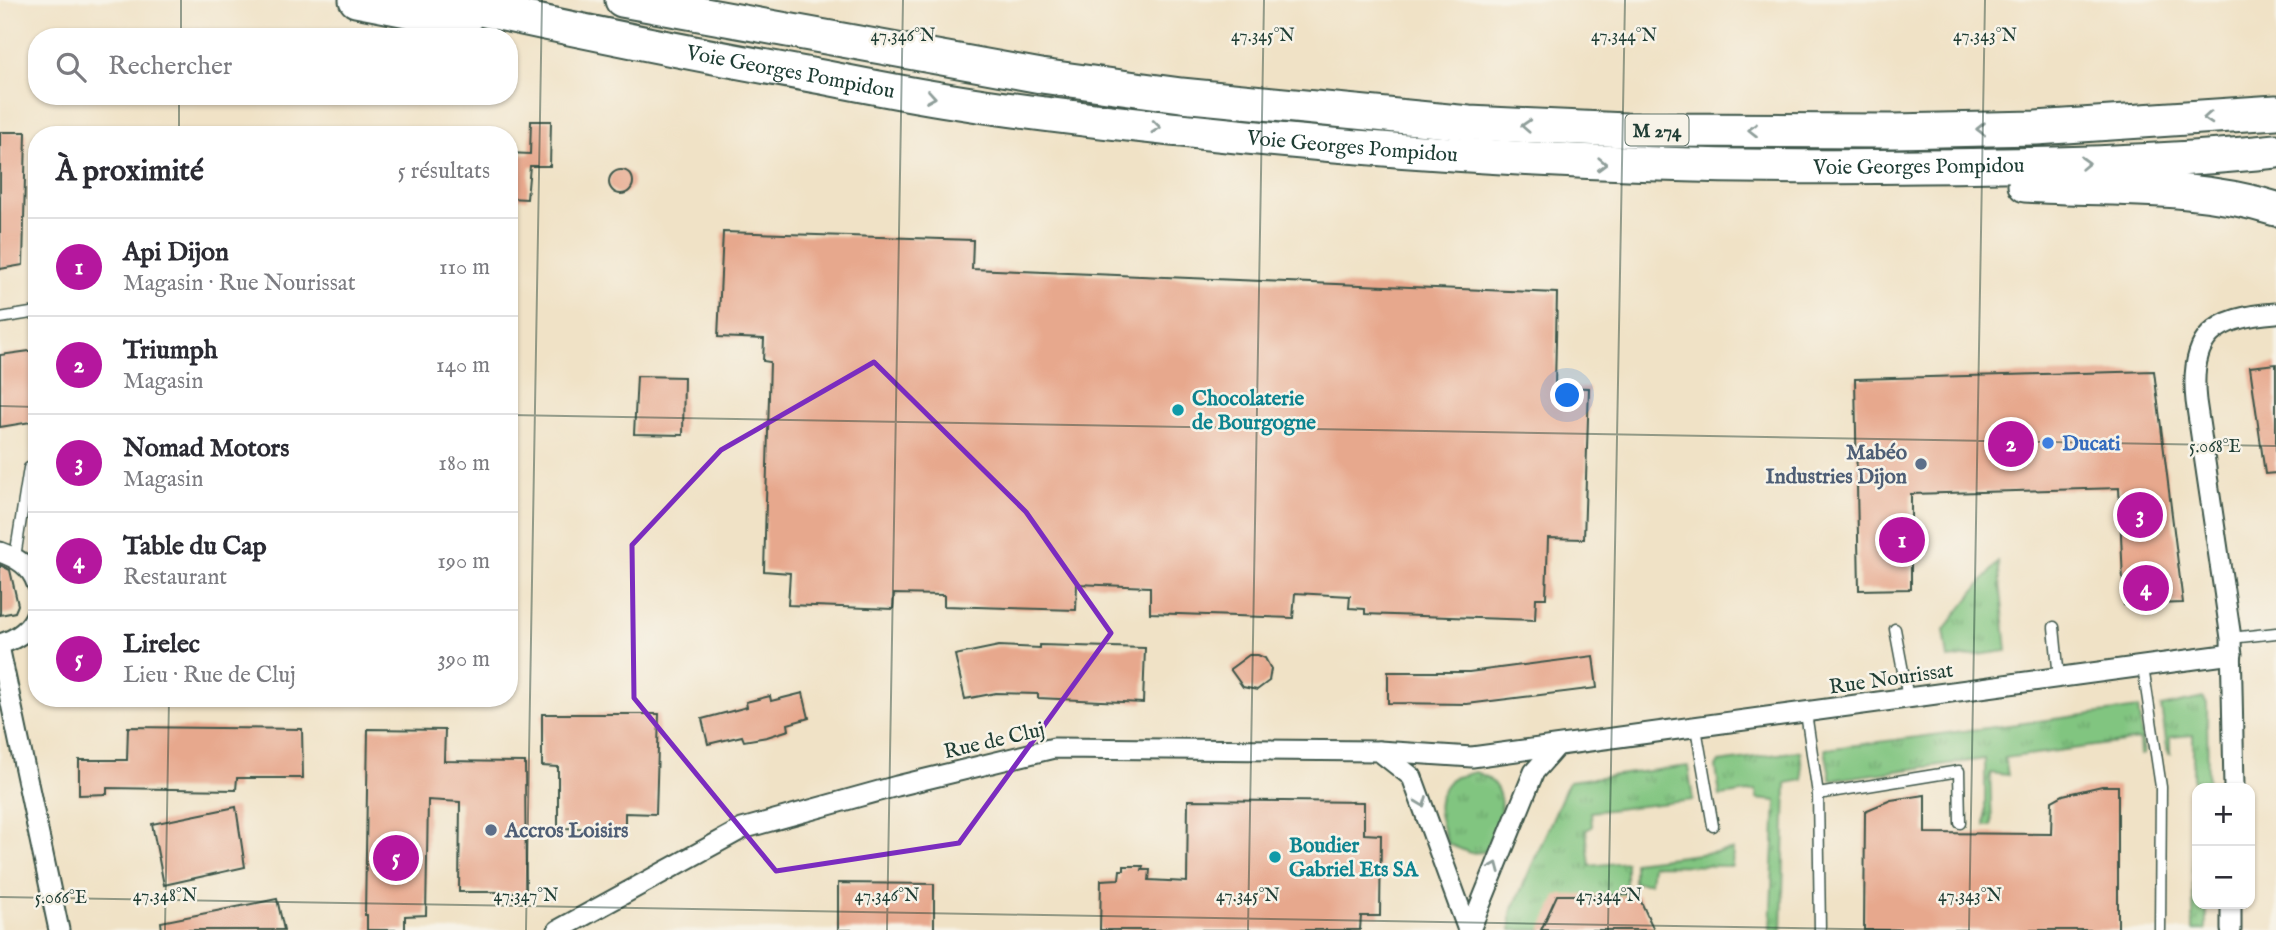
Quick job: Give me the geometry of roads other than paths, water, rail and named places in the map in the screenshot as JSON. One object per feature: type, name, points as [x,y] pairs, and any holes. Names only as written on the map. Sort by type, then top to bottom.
[{"type":"highway","points":[[356,0],[477,24],[517,28]]},
{"type":"highway","name":"Voie Georges Pompidou","points":[[439,0],[598,36],[957,102],[1104,122],[1450,155],[1594,163],[1797,168],[2039,165],[2216,158],[2276,152]]},
{"type":"highway","name":"Voie Georges Pompidou","points":[[622,0],[1041,76],[1181,95],[1469,123],[1626,130],[1906,131],[2036,128],[2276,112]]},
{"type":"highway","points":[[724,0],[833,25],[899,51]]},
{"type":"highway","points":[[518,28],[598,36]]},
{"type":"highway","points":[[1797,168],[2040,186],[2165,189],[2227,197],[2276,209]]},
{"type":"street","points":[[2234,783],[2232,646],[2196,401],[2194,368],[2202,345],[2218,326],[2229,320],[2266,314],[2276,307]]},
{"type":"street","points":[[7,555],[28,569]]},
{"type":"street","points":[[0,644],[28,633]]},
{"type":"street","name":"Rue Nourissat","points":[[1556,747],[2143,667],[2232,646]]},
{"type":"street","points":[[0,651],[59,930]]},
{"type":"street","points":[[1469,930],[1534,772],[1556,747]]},
{"type":"street","name":"Rue de Cluj","points":[[558,930],[742,828],[897,786],[1054,748],[1380,751],[1472,757],[1556,747]]},
{"type":"street","points":[[1380,751],[1412,777],[1469,930]]},
{"type":"street","points":[[2231,909],[2231,930]]},
{"type":"lane","points":[[0,318],[28,313]]},
{"type":"lane","points":[[7,555],[28,472]]},
{"type":"lane","points":[[2054,628],[2059,679]]},
{"type":"lane","points":[[1895,629],[1908,699]]},
{"type":"lane","points":[[2232,646],[2276,633]]},
{"type":"lane","points":[[2143,667],[2161,787],[2160,930]]},
{"type":"lane","points":[[1806,713],[1818,794],[1820,930]]},
{"type":"lane","points":[[1696,728],[1713,826]]},
{"type":"lane","points":[[1818,794],[1959,771],[1960,823]]},
{"type":"place","name":"Chocolaterie de Bourgogne","points":[[1178,410]]},
{"type":"place","name":"Ducati","points":[[2048,443]]},
{"type":"place","name":"Triumph","points":[[2011,444]]},
{"type":"place","name":"Mabéo Industries Dijon","points":[[1921,464]]},
{"type":"place","name":"Nomad Motors","points":[[2140,515]]},
{"type":"place","name":"Api Dijon","points":[[1902,540]]},
{"type":"place","name":"Table du Cap","points":[[2146,588]]},
{"type":"place","name":"Accros Loisirs","points":[[491,830]]},
{"type":"place","name":"Boudier Gabriel Ets SA","points":[[1275,857]]},
{"type":"place","name":"Lirelec","points":[[396,858]]}]
